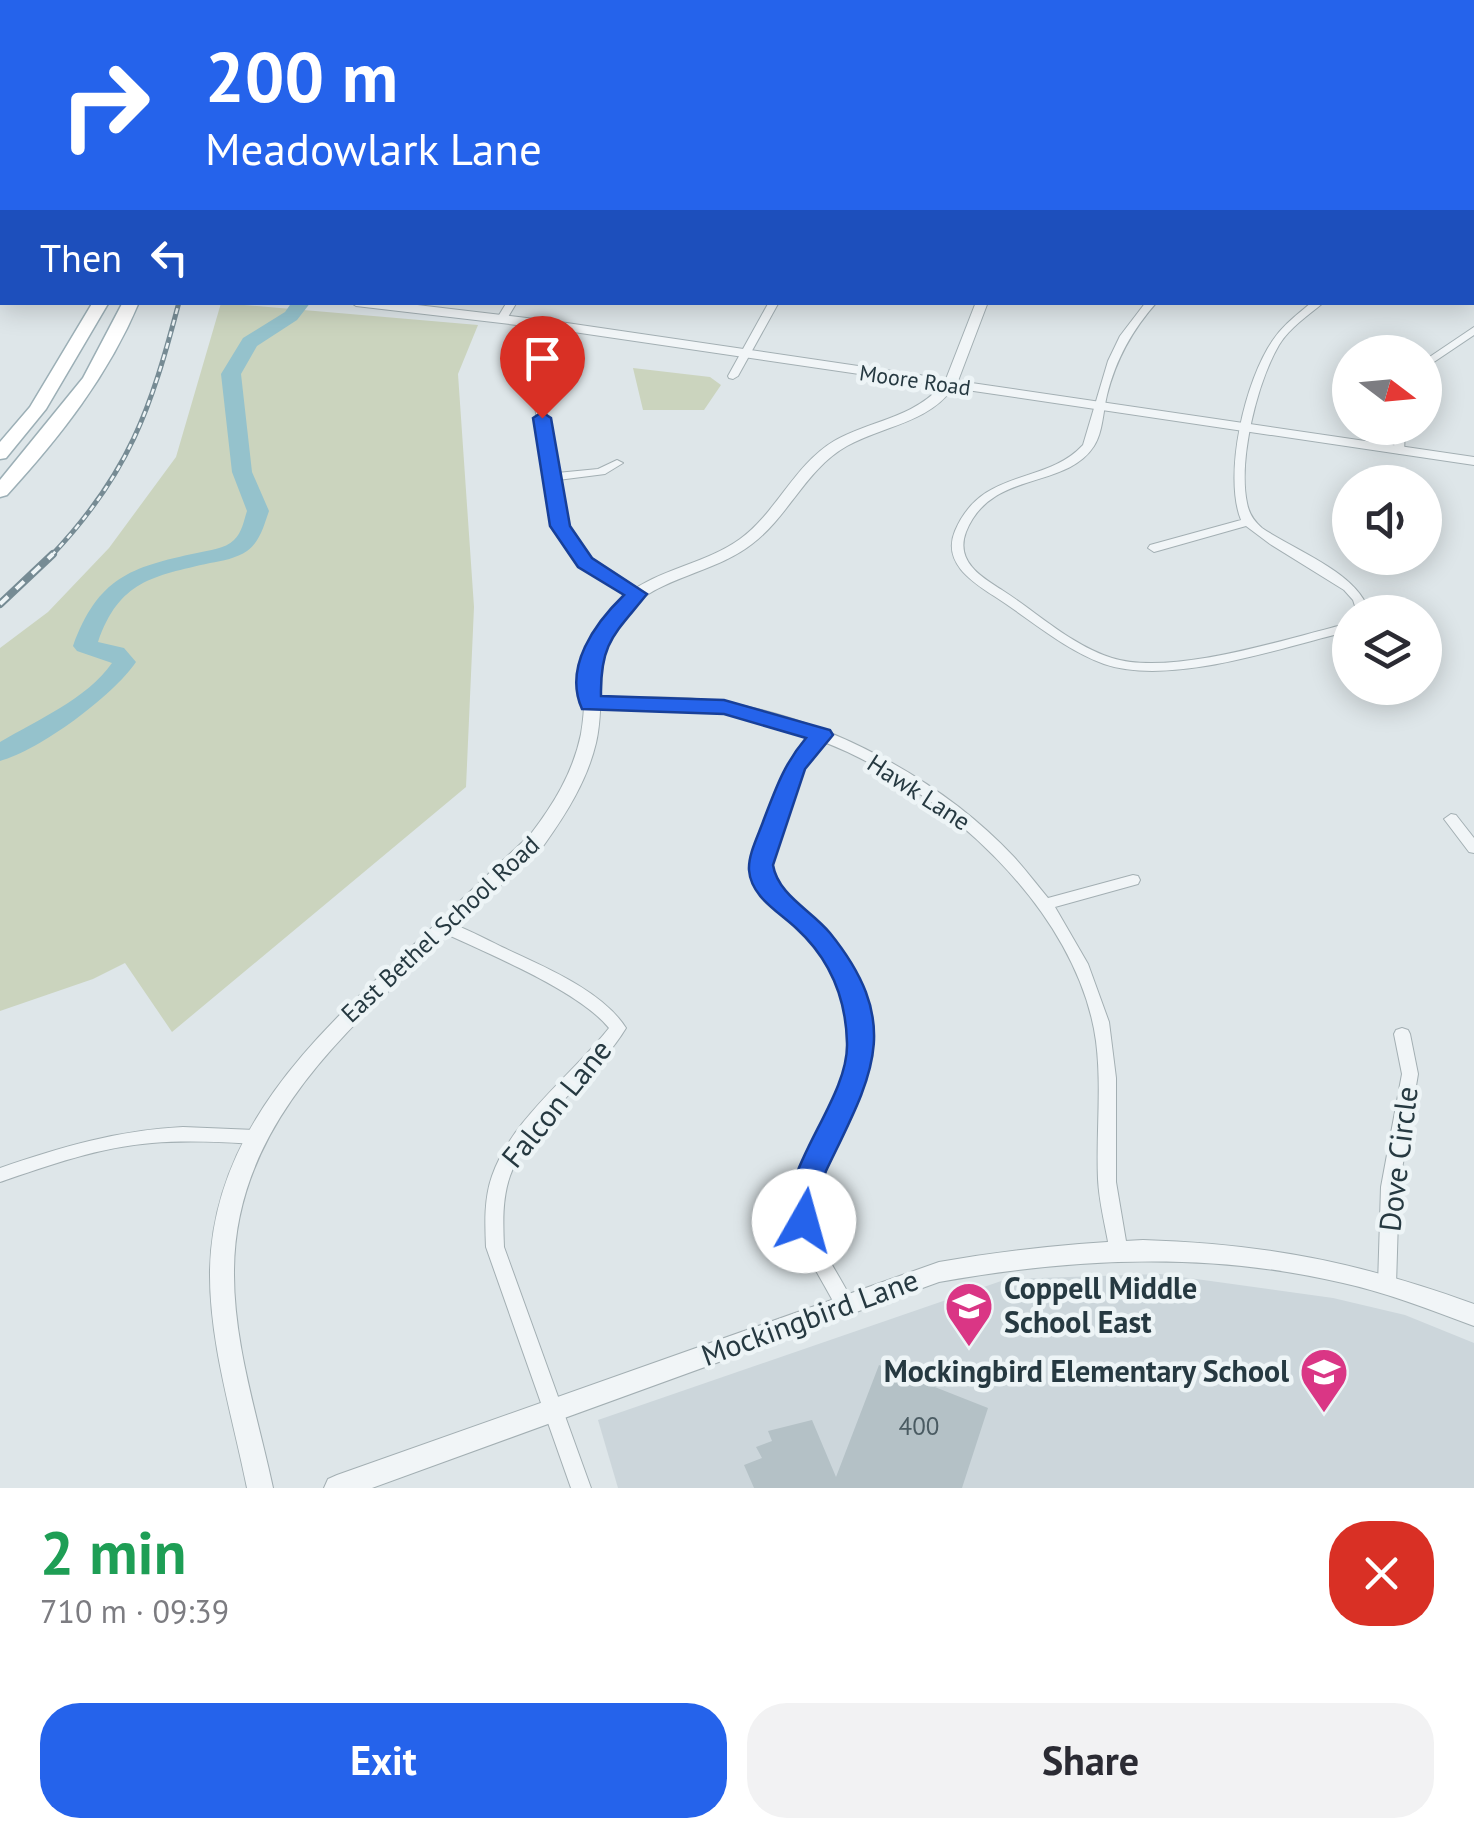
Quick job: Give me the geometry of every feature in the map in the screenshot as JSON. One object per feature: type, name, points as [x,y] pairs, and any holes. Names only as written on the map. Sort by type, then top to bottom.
[{"type":"main road","points":[[0,454],[36,409],[99,305]]},
{"type":"main road","points":[[122,327],[129,305]]},
{"type":"main road","points":[[0,491],[76,400],[138,305]]},
{"type":"street","name":"Moore Road","points":[[380,305],[560,326],[1474,461]]},
{"type":"street","points":[[502,320],[510,305]]},
{"type":"street","points":[[733,376],[772,305]]},
{"type":"street","points":[[947,385],[981,305]]},
{"type":"street","points":[[1150,305],[1116,350],[1088,445],[1082,453],[1012,480],[982,500],[968,516],[956,550],[968,573],[1094,655],[1122,665],[1157,668],[1332,632]]},
{"type":"street","points":[[1316,305],[1274,345],[1252,393],[1238,499],[1248,522],[1356,595]]},
{"type":"street","points":[[560,326],[543,352],[537,388],[560,526],[573,548],[604,577],[637,594]]},
{"type":"street","points":[[1442,353],[1474,330]]},
{"type":"street","name":"East Bethel School Road","points":[[260,1488],[226,1324],[222,1268],[226,1218],[268,1110],[321,1041],[537,840],[562,806],[586,751],[589,660],[610,620],[637,594],[756,535],[792,486],[829,451],[861,432],[936,401],[947,385]]},
{"type":"street","points":[[1400,445],[1400,451]]},
{"type":"street","points":[[552,477],[601,472],[617,463]]},
{"type":"street","points":[[1154,548],[1248,522]]},
{"type":"street","name":"Hawk Lane","points":[[590,704],[647,702],[724,707],[822,735],[942,802],[1026,875],[1080,964],[1101,1022],[1108,1092],[1106,1176],[1118,1247]]},
{"type":"street","points":[[822,735],[795,766],[760,865],[763,881],[826,944],[855,995],[861,1046],[855,1082],[840,1120],[810,1174],[804,1221],[845,1305]]},
{"type":"street","points":[[1451,819],[1474,848]]},
{"type":"street","points":[[1047,904],[1133,880]]},
{"type":"street","name":"Falcon Lane","points":[[445,926],[556,982],[613,1017],[618,1028],[500,1166],[495,1193],[494,1247],[581,1488]]},
{"type":"street","name":"Dove Circle","points":[[1387,1285],[1390,1187],[1410,1074],[1402,1034]]},
{"type":"street","points":[[0,1176],[86,1144],[126,1136],[182,1131],[255,1137]]},
{"type":"street","name":"Mockingbird Lane","points":[[336,1488],[939,1272],[1023,1255],[1118,1247],[1248,1252],[1387,1285],[1474,1315]]},
{"type":"shaded area","points":[[1160,1274],[1333,1298],[1405,1315],[1474,1343],[1474,1488],[618,1488],[598,1420],[1007,1279]]},
{"type":"green space","points":[[220,305],[478,325],[458,374],[474,607],[466,787],[172,1032],[125,963],[93,979],[0,1011],[0,648],[48,612],[109,548],[176,457]]},
{"type":"green space","points":[[633,368],[710,377],[721,385],[704,410],[643,410]]},
{"type":"building","name":"Coppell Middle School East","points":[[879,1365],[988,1408],[962,1488],[754,1488],[744,1465],[762,1458],[756,1447],[772,1441],[768,1431],[812,1420],[836,1477]]},
{"type":"waterway","points":[[0,753],[75,708],[112,680],[124,662],[116,653],[85,646],[92,625],[112,594],[138,575],[224,553],[246,539],[258,511],[242,472],[231,374],[250,342],[291,316],[300,305]]},
{"type":"railway","points":[[52,555],[100,497],[134,438],[178,305]]},
{"type":"railway","points":[[0,604],[52,555]]},
{"type":"place","name":"Coppell Middle School East","points":[[969,1348]]},
{"type":"place","name":"Mockingbird Elementary School","points":[[1324,1414]]},
{"type":"route","points":[[542,418],[560,526],[585,562],[637,594],[610,620],[589,660],[590,704],[676,702],[724,707],[822,735],[795,766],[760,865],[763,881],[826,944],[855,995],[861,1046],[855,1082],[840,1120],[810,1174],[804,1221]]}]
